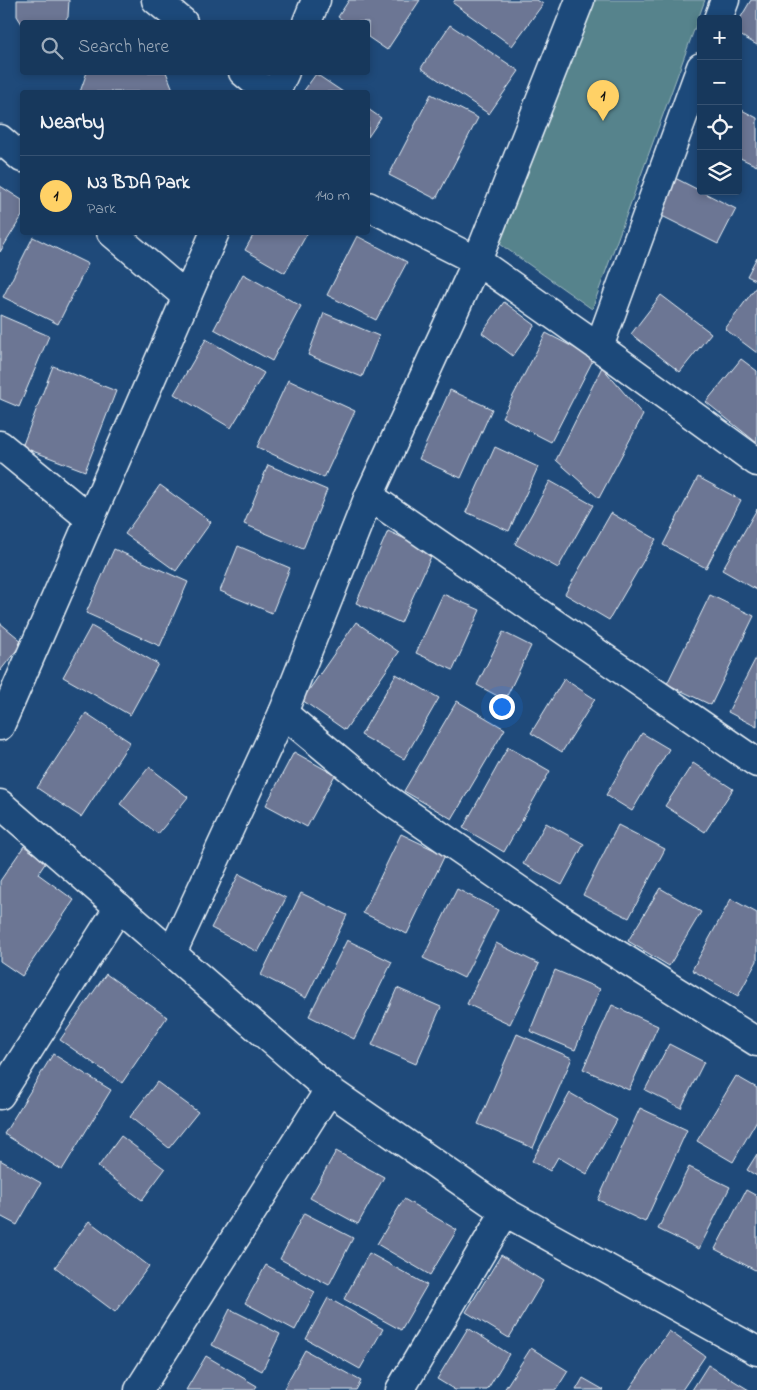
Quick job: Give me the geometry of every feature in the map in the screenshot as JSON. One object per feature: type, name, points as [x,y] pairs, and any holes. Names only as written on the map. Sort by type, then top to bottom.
[{"type":"street","points":[[156,0],[181,20]]},
{"type":"street","points":[[308,20],[316,0]]},
{"type":"street","points":[[172,953],[282,713],[369,496],[477,261],[580,0]]},
{"type":"street","points":[[719,15],[725,0]]},
{"type":"street","points":[[247,75],[265,90]]},
{"type":"street","points":[[277,90],[284,75]]},
{"type":"street","points":[[599,347],[697,78]]},
{"type":"street","points":[[0,139],[20,156]]},
{"type":"street","points":[[370,207],[477,261],[757,462]]},
{"type":"street","points":[[115,235],[187,297]]},
{"type":"street","points":[[0,726],[214,235]]},
{"type":"street","points":[[0,445],[90,519]]},
{"type":"street","points":[[369,496],[757,764]]},
{"type":"street","points":[[282,713],[384,797],[561,919],[757,1042]]},
{"type":"street","points":[[0,804],[329,1090],[505,1212],[757,1351]]},
{"type":"street","points":[[0,1095],[119,907]]},
{"type":"street","points":[[139,1390],[329,1090]]},
{"type":"street","points":[[400,1390],[505,1212]]},
{"type":"green space","points":[[594,0],[705,0],[700,15],[697,15],[697,22],[592,309],[497,242]]},
{"type":"building","points":[[17,0],[69,0],[68,17],[66,20],[20,21],[17,16]]},
{"type":"building","points":[[349,0],[420,0],[387,50],[370,38],[370,20],[343,20],[338,17]]},
{"type":"building","points":[[455,0],[537,0],[543,4],[512,46],[453,3]]},
{"type":"building","points":[[751,0],[757,0],[757,45],[742,36],[742,15]]},
{"type":"building","points":[[450,25],[519,71],[489,114],[421,68]]},
{"type":"building","points":[[86,75],[167,75],[173,90],[81,90]]},
{"type":"building","points":[[315,75],[318,75],[340,90],[304,90]]},
{"type":"building","points":[[431,94],[478,118],[436,199],[389,175]]},
{"type":"building","points":[[370,110],[381,118],[370,134]]},
{"type":"building","points":[[742,110],[757,118],[757,166],[742,159]]},
{"type":"building","points":[[675,178],[697,189],[697,195],[708,195],[736,209],[718,244],[658,214]]},
{"type":"building","points":[[0,186],[20,199],[20,219],[0,252]]},
{"type":"building","points":[[253,235],[306,235],[285,273],[245,250]]},
{"type":"building","points":[[357,236],[407,262],[376,320],[327,295]]},
{"type":"building","points":[[33,237],[88,264],[58,324],[3,297]]},
{"type":"building","points":[[757,257],[757,281],[747,276]]},
{"type":"building","points":[[243,274],[301,306],[272,361],[214,329]]},
{"type":"building","points":[[757,288],[757,353],[725,329]]},
{"type":"building","points":[[661,295],[711,333],[680,372],[631,334]]},
{"type":"building","points":[[504,302],[535,325],[513,356],[482,333]]},
{"type":"building","points":[[324,313],[379,336],[362,377],[308,355]]},
{"type":"building","points":[[0,315],[49,336],[19,407],[0,399]]},
{"type":"building","points":[[546,333],[594,358],[551,442],[502,417]]},
{"type":"building","points":[[206,339],[264,373],[231,428],[174,394]]},
{"type":"building","points":[[741,359],[757,371],[757,443],[706,402]]},
{"type":"building","points":[[53,366],[116,391],[85,471],[22,447]]},
{"type":"building","points":[[602,367],[643,415],[599,498],[556,460]]},
{"type":"building","points":[[288,380],[355,411],[324,478],[257,447]]},
{"type":"building","points":[[450,390],[492,409],[461,478],[419,459]]},
{"type":"building","points":[[495,447],[538,467],[509,531],[466,512]]},
{"type":"building","points":[[268,465],[327,490],[303,549],[244,524]]},
{"type":"building","points":[[698,477],[741,500],[706,568],[663,545]]},
{"type":"building","points":[[550,481],[593,505],[558,568],[515,544]]},
{"type":"building","points":[[160,485],[211,522],[176,571],[125,534]]},
{"type":"building","points":[[757,509],[757,590],[722,570]]},
{"type":"building","points":[[611,513],[656,539],[609,620],[565,594]]},
{"type":"building","points":[[388,531],[433,552],[401,623],[356,603]]},
{"type":"building","points":[[238,546],[290,568],[272,613],[220,591]]},
{"type":"building","points":[[114,549],[188,582],[160,646],[86,613]]},
{"type":"building","points":[[443,594],[480,610],[453,670],[416,653]]},
{"type":"building","points":[[710,595],[754,616],[711,705],[667,684]]},
{"type":"building","points":[[356,622],[399,652],[345,730],[302,700]]},
{"type":"building","points":[[0,623],[23,642],[0,671]]},
{"type":"building","points":[[91,626],[158,664],[130,715],[63,677]]},
{"type":"building","points":[[503,632],[531,646],[505,700],[477,685]]},
{"type":"building","points":[[757,656],[757,727],[728,712]]},
{"type":"building","points":[[396,674],[439,698],[404,759],[361,735]]},
{"type":"building","points":[[564,679],[595,699],[562,752],[531,733]]},
{"type":"building","points":[[457,701],[505,729],[452,819],[404,791]]},
{"type":"building","points":[[86,713],[130,742],[81,817],[37,788]]},
{"type":"building","points":[[642,733],[669,749],[632,811],[606,795]]},
{"type":"building","points":[[508,747],[550,771],[504,852],[463,828]]},
{"type":"building","points":[[294,752],[335,775],[307,827],[266,805]]},
{"type":"building","points":[[693,763],[733,789],[705,832],[665,806]]},
{"type":"building","points":[[149,767],[188,797],[158,834],[120,804]]},
{"type":"building","points":[[546,823],[584,844],[562,885],[523,864]]},
{"type":"building","points":[[618,825],[665,849],[629,918],[583,895]]},
{"type":"building","points":[[401,834],[445,855],[407,934],[363,913]]},
{"type":"building","points":[[24,846],[46,862],[38,874],[74,900],[22,976],[0,961],[0,881]]},
{"type":"building","points":[[239,874],[286,898],[258,952],[211,928]]},
{"type":"building","points":[[660,888],[701,912],[669,966],[628,941]]},
{"type":"building","points":[[457,889],[498,910],[464,978],[423,958]]},
{"type":"building","points":[[301,893],[347,915],[306,998],[261,975]]},
{"type":"building","points":[[731,899],[757,913],[757,961],[738,996],[692,970]]},
{"type":"building","points":[[347,940],[392,962],[354,1039],[309,1016]]},
{"type":"building","points":[[496,943],[539,964],[510,1024],[467,1004]]},
{"type":"building","points":[[555,970],[600,989],[575,1050],[530,1031]]},
{"type":"building","points":[[106,974],[167,1017],[122,1083],[60,1040]]},
{"type":"building","points":[[397,988],[441,1007],[416,1064],[372,1045]]},
{"type":"building","points":[[612,1005],[658,1026],[629,1090],[583,1069]]},
{"type":"building","points":[[517,1034],[572,1058],[533,1148],[478,1124]]},
{"type":"building","points":[[669,1044],[704,1062],[681,1108],[645,1090]]},
{"type":"building","points":[[53,1054],[111,1090],[62,1170],[4,1134]]},
{"type":"building","points":[[736,1076],[757,1088],[757,1120],[733,1162],[697,1141]]},
{"type":"building","points":[[157,1082],[198,1112],[169,1148],[130,1117]]},
{"type":"building","points":[[570,1093],[617,1120],[587,1174],[558,1157],[550,1171],[532,1161]]},
{"type":"building","points":[[640,1108],[687,1130],[645,1222],[598,1200]]},
{"type":"building","points":[[121,1136],[165,1169],[142,1200],[98,1167]]},
{"type":"building","points":[[336,1151],[384,1177],[358,1224],[310,1198]]},
{"type":"building","points":[[757,1154],[757,1176],[747,1170]]},
{"type":"building","points":[[0,1160],[41,1183],[17,1225],[0,1216]]},
{"type":"building","points":[[689,1167],[730,1187],[699,1249],[658,1229]]},
{"type":"building","points":[[746,1190],[757,1196],[757,1271],[715,1249]]},
{"type":"building","points":[[404,1199],[457,1230],[430,1275],[377,1244]]},
{"type":"building","points":[[304,1213],[353,1238],[329,1285],[280,1259]]},
{"type":"building","points":[[89,1221],[149,1266],[115,1312],[55,1267]]},
{"type":"building","points":[[369,1253],[427,1285],[401,1330],[344,1299]]},
{"type":"building","points":[[501,1255],[543,1281],[509,1338],[466,1312]]},
{"type":"building","points":[[266,1265],[315,1292],[295,1330],[245,1303]]},
{"type":"building","points":[[328,1298],[383,1329],[360,1369],[306,1339]]},
{"type":"building","points":[[230,1309],[280,1334],[262,1371],[212,1345]]},
{"type":"building","points":[[468,1328],[509,1354],[487,1390],[455,1390],[437,1379]]},
{"type":"building","points":[[669,1331],[705,1356],[682,1390],[629,1390]]},
{"type":"building","points":[[531,1348],[568,1371],[556,1390],[504,1390]]},
{"type":"building","points":[[305,1350],[361,1381],[356,1390],[283,1390]]},
{"type":"building","points":[[206,1356],[257,1386],[254,1390],[186,1390]]},
{"type":"building","points":[[708,1365],[749,1390],[692,1390]]},
{"type":"building","points":[[583,1378],[604,1390],[576,1390]]},
{"type":"place","name":"N3 BDA Park","points":[[603,121]]}]
